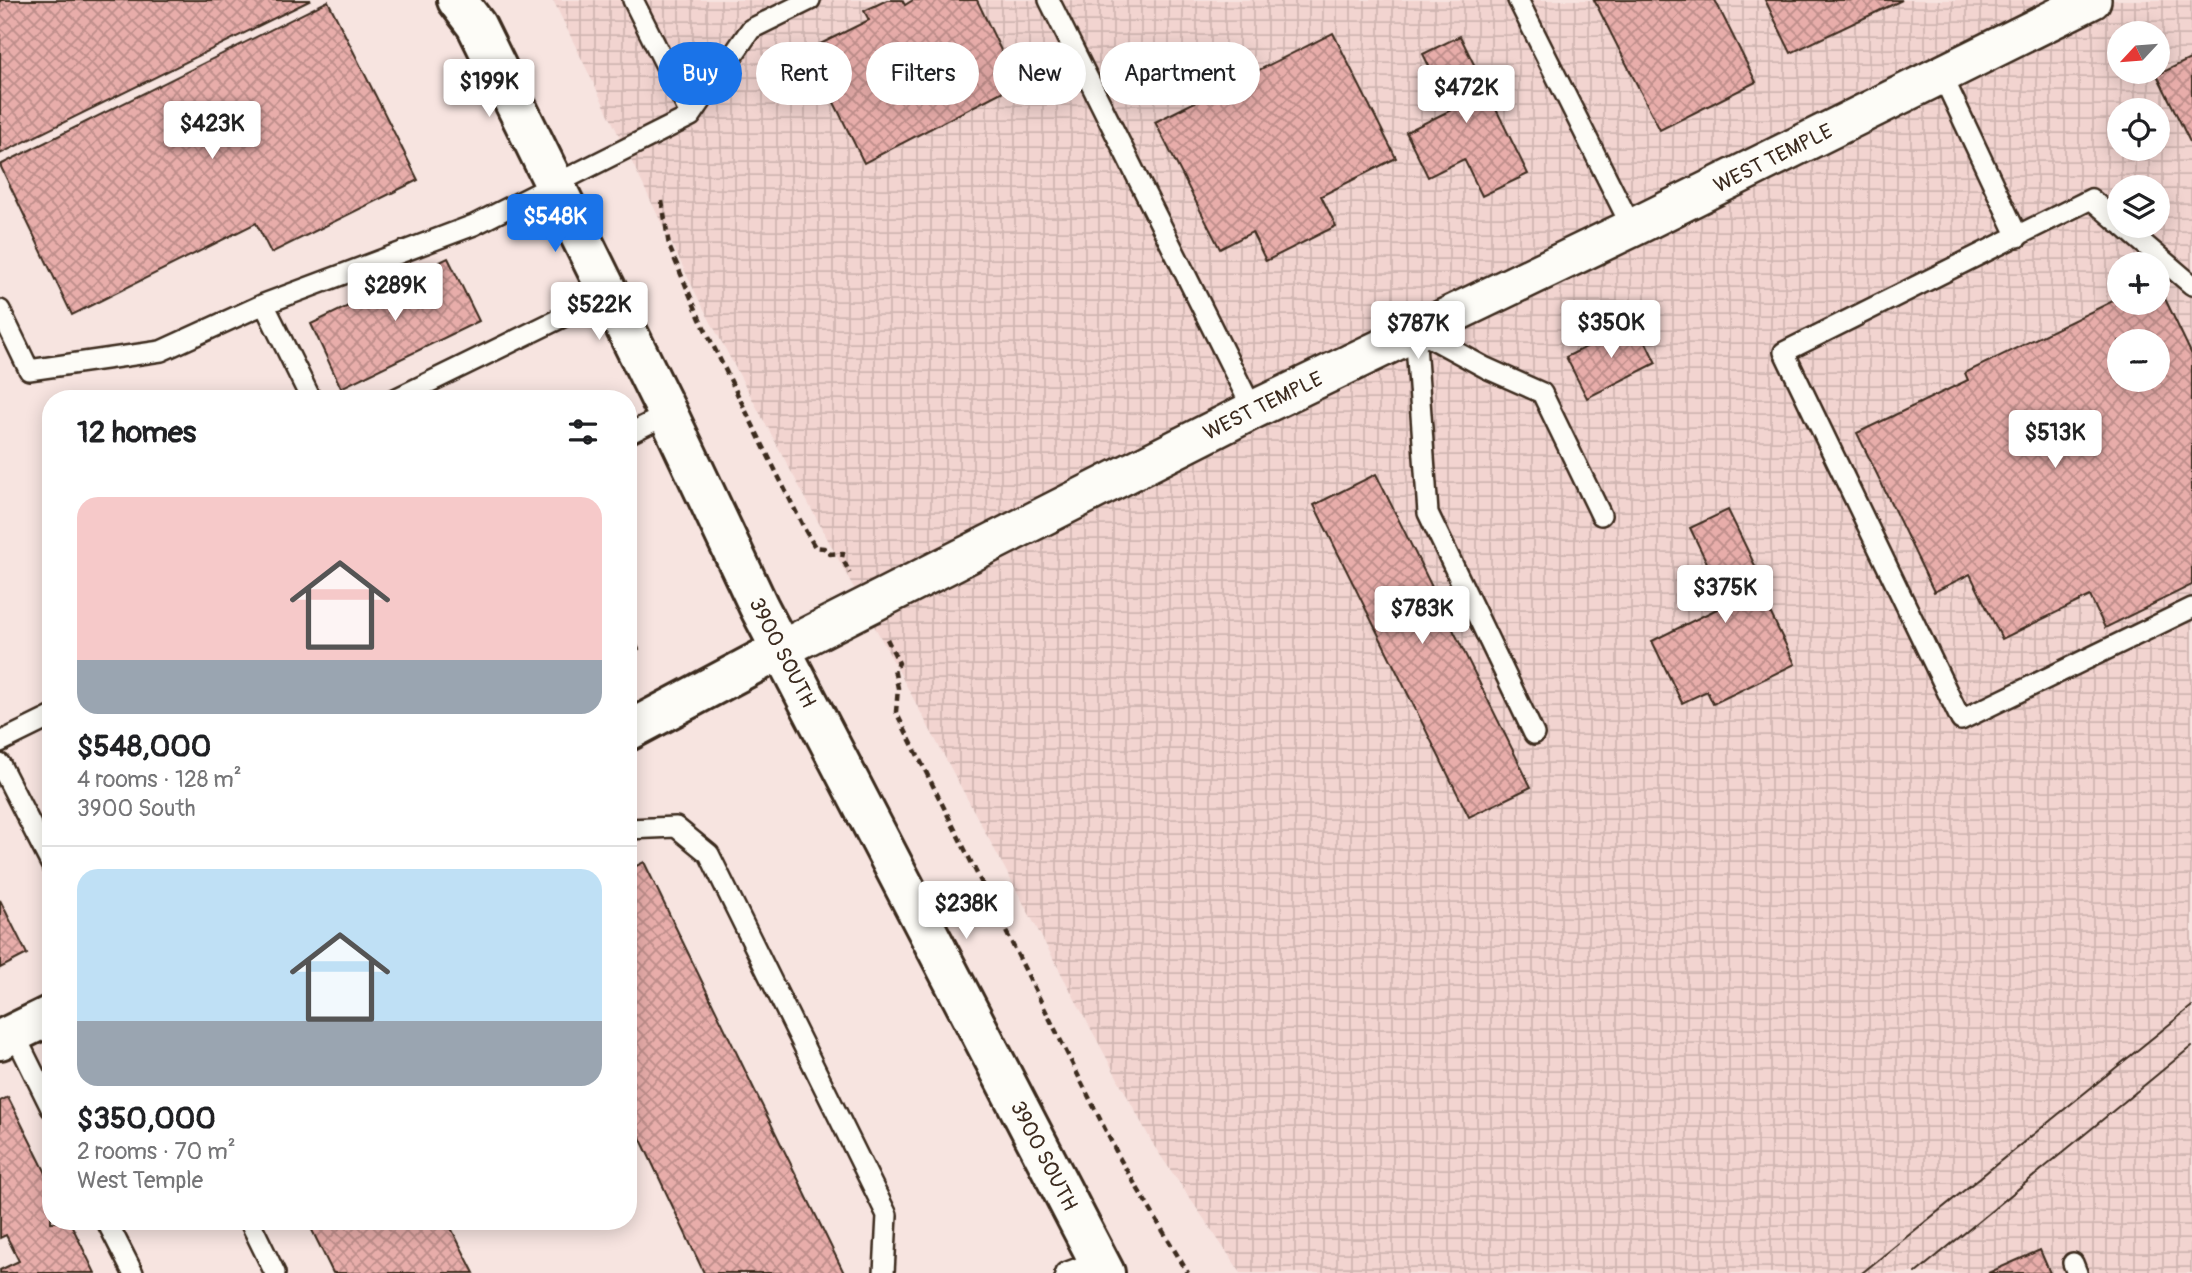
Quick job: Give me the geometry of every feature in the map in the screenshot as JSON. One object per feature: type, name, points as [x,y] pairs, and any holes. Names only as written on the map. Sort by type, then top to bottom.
[{"type":"main road","name":"3900 SOUTH","points":[[467,8],[668,414],[759,607],[1089,1269]]},
{"type":"main road","name":"WEST TEMPLE","points":[[637,726],[782,649]]},
{"type":"main road","points":[[7,1037],[42,1020]]},
{"type":"street","name":"WEST TEMPLE","points":[[782,649],[1253,410],[1632,228],[2092,0]]},
{"type":"lane","points":[[632,0],[691,116]]},
{"type":"lane","points":[[0,310],[29,370],[161,351],[264,303],[474,225],[555,187],[691,116],[751,29],[810,0]]},
{"type":"lane","points":[[1049,0],[1253,410]]},
{"type":"lane","points":[[1518,0],[1632,228]]},
{"type":"lane","points":[[1942,75],[2018,237]]},
{"type":"lane","points":[[2107,212],[2091,199],[1784,352],[1961,720],[2192,608]]},
{"type":"lane","points":[[2137,238],[2192,285]]},
{"type":"lane","points":[[413,390],[608,295]]},
{"type":"lane","points":[[264,303],[308,390]]},
{"type":"lane","points":[[1415,330],[1486,368],[1542,393],[1601,515]]},
{"type":"lane","points":[[1415,330],[1428,513],[1534,733]]},
{"type":"lane","points":[[637,430],[668,414]]},
{"type":"lane","points":[[0,742],[42,721]]},
{"type":"lane","points":[[0,764],[42,846]]},
{"type":"lane","points":[[637,829],[676,827],[709,854],[887,1215],[884,1273]]},
{"type":"lane","points":[[7,1037],[42,1093]]},
{"type":"lane","points":[[111,1230],[133,1273]]},
{"type":"lane","points":[[254,1230],[275,1273]]},
{"type":"path","points":[[663,201],[669,246],[700,319],[805,530],[815,547],[824,548],[830,554],[843,553],[842,558]]},
{"type":"path","points":[[896,657],[899,663],[894,670],[898,688],[896,712],[1120,1159],[1188,1273]]},
{"type":"shaded area","points":[[553,0],[2192,0],[2192,1273],[1241,1273],[1154,1146],[699,300]]},
{"type":"building","points":[[0,0],[311,0],[0,154]]},
{"type":"building","points":[[887,0],[902,0],[905,5],[913,0],[977,0],[997,42],[993,42],[993,96],[979,104],[979,42],[866,42],[866,105],[976,105],[864,163],[835,105],[852,105],[852,42],[824,42],[869,20],[864,11]]},
{"type":"building","points":[[1594,0],[1715,0],[1756,82],[1660,130]]},
{"type":"building","points":[[1765,0],[1902,0],[1791,53]]},
{"type":"building","points":[[328,1],[418,180],[271,253],[256,223],[72,315],[0,165]]},
{"type":"building","points":[[1333,33],[1396,158],[1321,196],[1336,226],[1266,261],[1252,232],[1220,249],[1155,122],[1189,105],[1260,105],[1260,70]]},
{"type":"building","points":[[1460,36],[1528,174],[1482,196],[1464,159],[1428,177],[1406,132],[1451,110],[1423,54]]},
{"type":"building","points":[[2192,58],[2192,146],[2161,84],[2170,84],[2170,69]]},
{"type":"building","points":[[448,258],[479,321],[341,388],[311,324]]},
{"type":"building","points":[[2107,304],[2107,315],[2170,315],[2170,309],[2192,355],[2192,585],[2105,628],[2090,596],[2002,639],[1970,574],[1934,592],[1857,433],[1968,380],[1965,373]]},
{"type":"building","points":[[1636,322],[1656,363],[1587,398],[1566,357]]},
{"type":"building","points":[[1376,474],[1531,787],[1469,817],[1314,505]]},
{"type":"building","points":[[1728,510],[1765,586],[1759,589],[1795,664],[1713,704],[1707,691],[1682,703],[1652,641],[1727,604],[1690,528]]},
{"type":"building","points":[[644,862],[844,1273],[704,1273],[637,1131],[637,866]]},
{"type":"building","points":[[0,900],[27,954],[0,968]]},
{"type":"building","points":[[8,1097],[42,1165],[42,1230],[74,1230],[95,1273],[0,1273],[0,1270],[19,1261],[6,1235],[0,1238],[0,1101]]},
{"type":"building","points":[[312,1230],[452,1230],[474,1273],[333,1273]]},
{"type":"building","points":[[2040,1250],[2050,1273],[1988,1273]]},
{"type":"tram line","points":[[1862,1273],[2192,1006]]},
{"type":"tram line","points":[[1916,1273],[2192,1046]]}]
